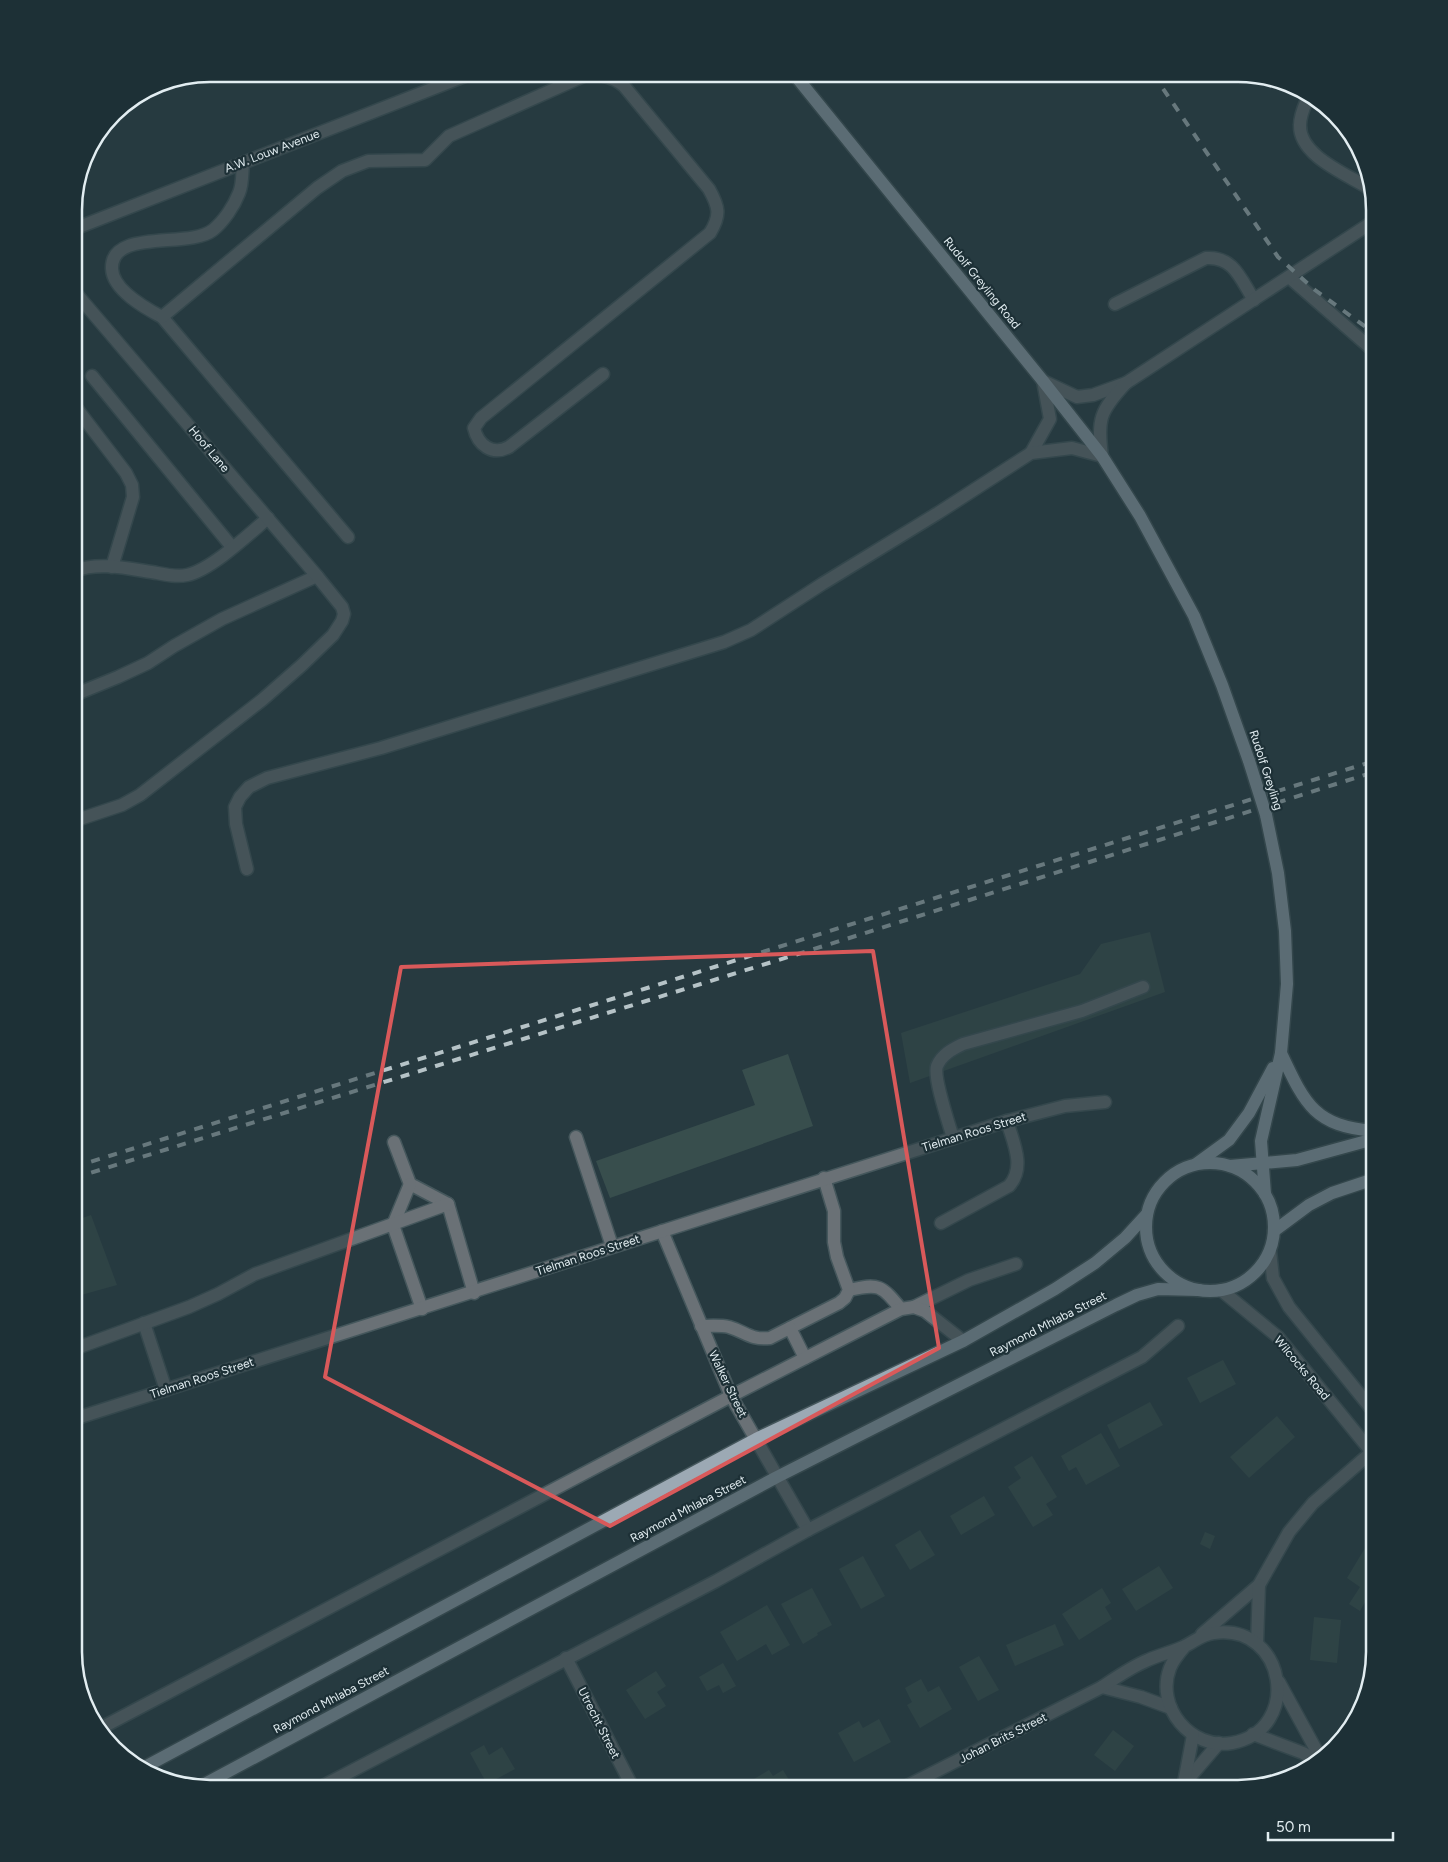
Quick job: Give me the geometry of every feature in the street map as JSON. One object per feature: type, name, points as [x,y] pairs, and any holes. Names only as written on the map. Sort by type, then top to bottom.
[{"type":"main road","name":"Rudolf Greyling Road","points":[[801,83],[1044,381],[1102,456],[1140,516]]},
{"type":"main road","name":"Rudolf Greyling","points":[[1140,516],[1194,616],[1222,685],[1266,815],[1278,873],[1285,931],[1287,984],[1281,1053],[1261,1141],[1265,1194]]},
{"type":"main road","name":"Rudolf Greyling","points":[[1194,1165],[1229,1140],[1249,1113],[1281,1053]]},
{"type":"main road","points":[[1281,1053],[1297,1088],[1309,1106],[1324,1118],[1341,1126],[1366,1130]]},
{"type":"main road","name":"Raymond Mhlaba Street","points":[[1199,1290],[1180,1284],[1163,1271],[1152,1254],[1146,1234],[1147,1214],[1153,1197],[1164,1183],[1178,1172],[1194,1165],[1212,1163],[1230,1166],[1298,1160],[1366,1141]]},
{"type":"main road","name":"Raymond Mhlaba Street","points":[[212,1780],[777,1477],[1137,1295],[1158,1290],[1221,1290],[1242,1283],[1259,1269],[1270,1251],[1274,1231],[1272,1212],[1265,1194],[1245,1174],[1230,1166]]},
{"type":"main road","points":[[1274,1231],[1309,1205],[1332,1193],[1366,1182]]},
{"type":"main road","name":"Raymond Mhlaba Street","points":[[150,1764],[756,1439],[963,1341],[1055,1289],[1095,1263],[1125,1238],[1147,1214]]},
{"type":"street","name":"A.W. Louw Avenue","points":[[83,225],[447,83]]},
{"type":"street","points":[[162,317],[317,188],[342,171],[368,161],[425,160],[448,136],[570,83]]},
{"type":"street","points":[[603,374],[501,451],[493,451],[487,448],[476,435],[474,428],[481,418],[710,233],[716,224],[717,202],[710,189],[621,83]]},
{"type":"street","points":[[1306,103],[1300,124],[1301,136],[1307,148],[1322,160],[1362,184]]},
{"type":"street","points":[[243,163],[240,192],[228,213],[212,231],[194,238],[130,244],[119,250],[112,261],[112,274],[122,288],[137,303],[162,317],[348,537]]},
{"type":"street","points":[[1044,381],[1078,397],[1093,395],[1126,383],[1366,226]]},
{"type":"street","points":[[1115,304],[1206,258],[1224,260],[1232,266],[1254,300]]},
{"type":"street","points":[[1289,277],[1366,344]]},
{"type":"street","name":"Hoof Lane","points":[[83,301],[317,576],[342,608],[344,614],[333,635],[262,700],[131,801],[83,818]]},
{"type":"street","points":[[92,376],[232,547]]},
{"type":"street","points":[[1031,453],[1050,419],[1044,381]]},
{"type":"street","points":[[247,868],[236,824],[235,807],[240,797],[249,787],[284,772],[381,748],[714,644],[751,630],[1031,453],[1072,448],[1102,456],[1098,430],[1107,403],[1126,383]]},
{"type":"street","points":[[83,417],[126,473],[132,485],[132,497],[112,566]]},
{"type":"street","points":[[83,569],[112,566],[174,576],[187,575],[202,570],[268,518]]},
{"type":"street","points":[[83,692],[118,678],[148,663],[222,619],[317,576]]},
{"type":"street","points":[[953,1138],[936,1068],[942,1058],[950,1051],[964,1044],[1082,1010],[1143,987]]},
{"type":"street","name":"Tielman Roos Street","points":[[82,1416],[1007,1121],[1065,1106],[1105,1102]]},
{"type":"street","points":[[940,1223],[1009,1186],[1015,1180],[1018,1160],[1007,1121]]},
{"type":"street","points":[[576,1137],[612,1246]]},
{"type":"street","points":[[394,1142],[410,1184],[448,1204],[474,1292]]},
{"type":"street","points":[[701,1326],[730,1328],[758,1339],[770,1338],[839,1303],[845,1298],[849,1290],[837,1257],[834,1242],[834,1212],[824,1178]]},
{"type":"street","points":[[410,1184],[393,1225],[422,1309]]},
{"type":"street","points":[[82,1346],[189,1307],[255,1274],[448,1204]]},
{"type":"street","name":"Walker Street","points":[[662,1230],[731,1396],[808,1530]]},
{"type":"street","points":[[1270,1251],[1273,1278],[1289,1307],[1366,1402]]},
{"type":"street","points":[[106,1725],[805,1358],[969,1280],[1016,1264]]},
{"type":"street","points":[[849,1290],[869,1285],[879,1287],[887,1291],[907,1308],[925,1310],[963,1341]]},
{"type":"street","name":"Wilcocks Road","points":[[1221,1290],[1278,1338],[1366,1445]]},
{"type":"street","points":[[144,1323],[166,1390]]},
{"type":"street","points":[[334,1780],[716,1581],[808,1530],[1142,1357],[1178,1326]]},
{"type":"street","points":[[790,1328],[805,1358]]},
{"type":"street","points":[[1278,1679],[1278,1695],[1274,1710],[1265,1724],[1253,1734],[1237,1741],[1219,1743],[1193,1735],[1179,1723],[1170,1708],[1167,1695],[1167,1681],[1170,1668],[1176,1656],[1185,1646],[1198,1638],[1258,1586],[1289,1532],[1313,1503],[1366,1459]]},
{"type":"street","points":[[1256,1644],[1258,1586]]},
{"type":"street","points":[[1198,1638],[1212,1633],[1228,1632],[1243,1636],[1267,1654],[1274,1666],[1278,1679],[1317,1752]]},
{"type":"street","name":"Johan Brits Street","points":[[919,1780],[1102,1687],[1130,1668],[1148,1659],[1185,1646]]},
{"type":"street","name":"Utrecht Street","points":[[566,1658],[629,1780]]},
{"type":"street","points":[[1102,1687],[1141,1697],[1170,1708]]},
{"type":"street","points":[[1253,1734],[1310,1757]]},
{"type":"street","points":[[1184,1780],[1193,1735]]},
{"type":"street","points":[[1188,1780],[1219,1743]]},
{"type":"highlighted area","points":[[873,951],[939,1348],[610,1526],[325,1377],[401,967]]},
{"type":"building","points":[[1150,932],[1165,992],[910,1083],[901,1033],[1080,974],[1101,944]]},
{"type":"building","points":[[788,1054],[813,1126],[610,1198],[596,1161],[755,1105],[742,1070]]},
{"type":"building","points":[[91,1215],[117,1285],[82,1295],[82,1218]]},
{"type":"building","points":[[1223,1360],[1236,1384],[1200,1403],[1187,1378]]},
{"type":"building","points":[[1150,1402],[1163,1425],[1119,1449],[1107,1425]]},
{"type":"building","points":[[1277,1416],[1295,1437],[1249,1478],[1230,1457]]},
{"type":"building","points":[[1101,1433],[1120,1466],[1086,1485],[1076,1467],[1069,1471],[1061,1456]]},
{"type":"building","points":[[1032,1456],[1057,1497],[1046,1504],[1053,1515],[1033,1527],[1008,1487],[1021,1478],[1014,1467]]},
{"type":"building","points":[[984,1496],[995,1515],[961,1535],[950,1516]]},
{"type":"building","points":[[920,1530],[935,1555],[910,1570],[895,1545]]},
{"type":"building","points":[[1205,1532],[1215,1536],[1210,1549],[1200,1544]]},
{"type":"building","points":[[1366,1546],[1366,1600],[1360,1611],[1349,1604],[1360,1587],[1347,1578]]},
{"type":"building","points":[[863,1556],[885,1596],[861,1609],[839,1569]]},
{"type":"building","points":[[1159,1566],[1173,1588],[1136,1611],[1122,1589]]},
{"type":"building","points":[[812,1588],[832,1625],[817,1633],[818,1635],[803,1644],[781,1604]]},
{"type":"building","points":[[1102,1588],[1111,1603],[1105,1607],[1112,1619],[1079,1640],[1062,1614]]},
{"type":"building","points":[[767,1605],[790,1645],[772,1655],[766,1644],[737,1661],[720,1632]]},
{"type":"building","points":[[1314,1617],[1341,1620],[1337,1663],[1310,1660]]},
{"type":"building","points":[[1055,1624],[1064,1645],[1015,1666],[1006,1645]]},
{"type":"building","points":[[979,1656],[999,1690],[978,1701],[959,1667]]},
{"type":"building","points":[[723,1663],[736,1686],[723,1693],[719,1685],[707,1691],[699,1677]]},
{"type":"building","points":[[656,1671],[666,1686],[657,1692],[666,1706],[645,1719],[626,1690]]},
{"type":"building","points":[[921,1679],[928,1692],[939,1686],[952,1709],[920,1728],[907,1705],[912,1702],[905,1688]]},
{"type":"building","points":[[879,1719],[891,1742],[854,1762],[838,1733],[859,1721],[863,1728]]},
{"type":"building","points":[[1113,1730],[1134,1746],[1115,1771],[1094,1755]]},
{"type":"building","points":[[484,1745],[489,1755],[502,1747],[515,1769],[494,1780],[485,1780],[470,1753]]},
{"type":"building","points":[[769,1770],[773,1776],[783,1770],[789,1780],[752,1780]]},
{"type":"railway","points":[[1159,83],[1278,257],[1315,290],[1366,327]]},
{"type":"railway","points":[[82,1164],[1366,763]]},
{"type":"railway","points":[[82,1175],[843,940],[1366,775]]}]
